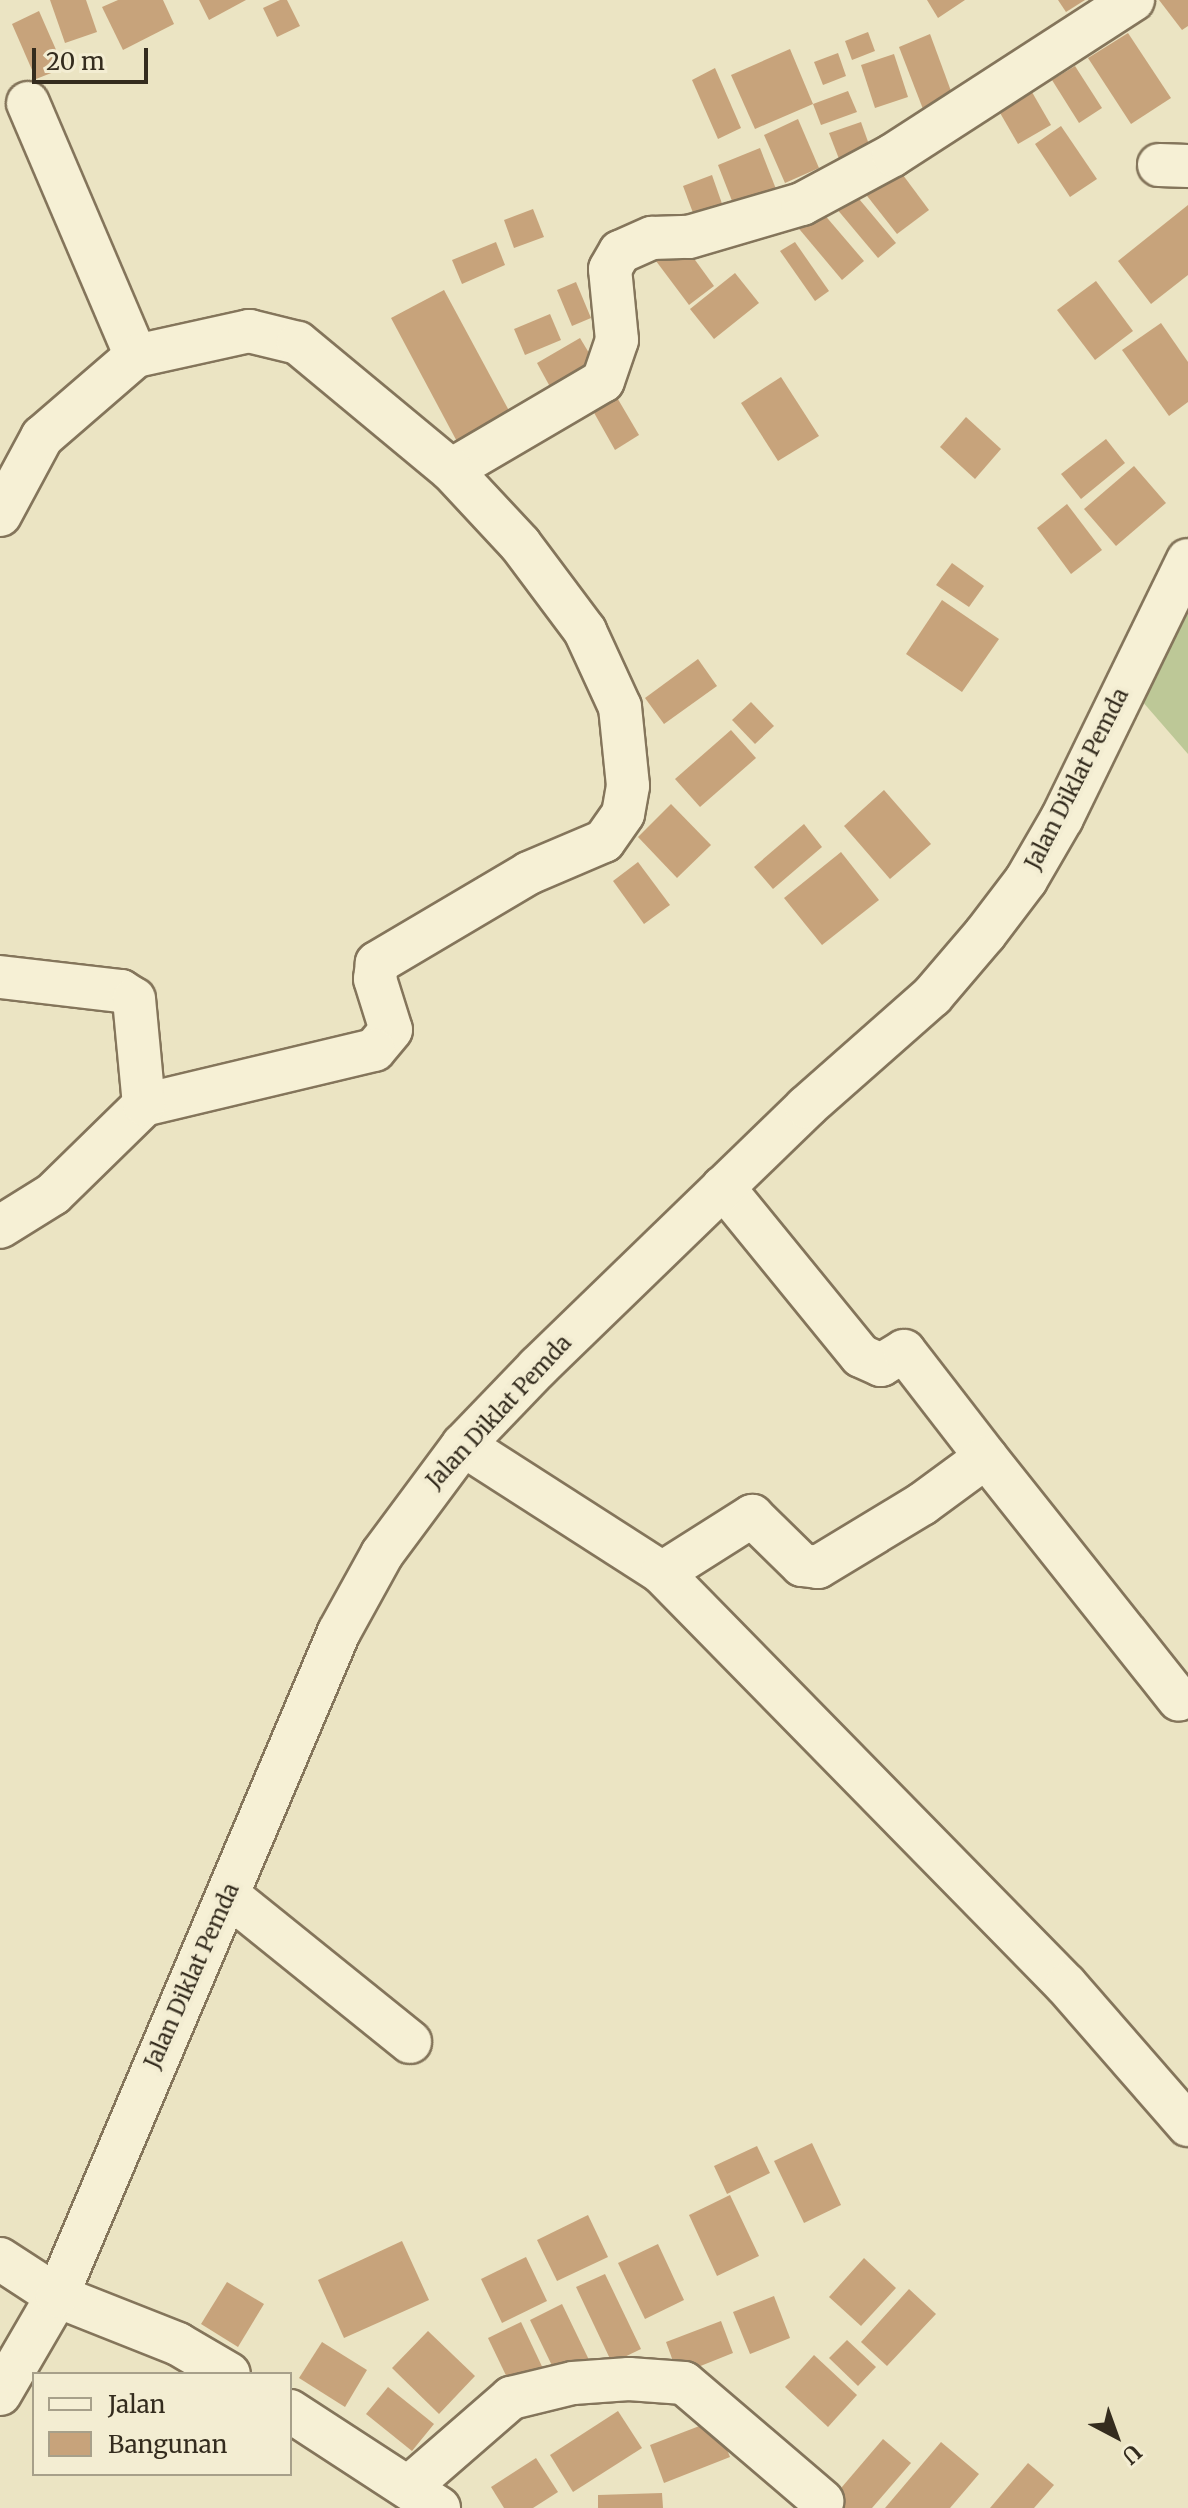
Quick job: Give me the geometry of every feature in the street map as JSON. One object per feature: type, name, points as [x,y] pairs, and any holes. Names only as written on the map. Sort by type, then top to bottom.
[{"type":"street","points":[[451,470],[603,381],[617,340],[610,269],[620,252],[652,238],[689,237],[802,204],[907,147],[1133,0]]},
{"type":"street","points":[[28,103],[136,356]]},
{"type":"street","points":[[0,515],[42,437],[136,356],[249,331],[298,343],[451,470],[520,544],[585,631],[620,707],[628,786],[623,814],[604,841],[529,873],[377,963],[375,979],[391,1030],[374,1050],[144,1105],[124,1119],[53,1194],[0,1227]]},
{"type":"street","name":"Jalan Diklat Pemda","points":[[0,2394],[57,2296],[339,1632],[382,1554],[463,1445],[723,1187],[932,996],[1000,914],[1062,818],[1177,606],[1188,560]]},
{"type":"street","points":[[0,977],[121,991],[134,999],[144,1105]]},
{"type":"street","points":[[723,1187],[861,1356],[881,1365],[904,1351],[1179,1700]]},
{"type":"street","points":[[463,1445],[662,1573],[1066,1985],[1188,2125]]},
{"type":"street","points":[[662,1573],[752,1516],[802,1565],[818,1567],[922,1504],[986,1457]]},
{"type":"street","points":[[228,1895],[410,2042]]},
{"type":"street","points":[[0,2259],[57,2296],[178,2344],[226,2372]]},
{"type":"street","points":[[292,2412],[425,2497],[511,2398],[573,2383],[629,2379],[684,2383],[822,2501]]},
{"type":"green space","points":[[1188,603],[1188,754],[1135,693]]},
{"type":"building","points":[[50,0],[86,0],[97,32],[65,43]]},
{"type":"building","points":[[118,0],[163,0],[174,24],[123,50],[102,7]]},
{"type":"building","points":[[199,0],[246,0],[209,20]]},
{"type":"building","points":[[287,0],[300,26],[277,37],[263,8]]},
{"type":"building","points":[[927,0],[965,0],[938,18]]},
{"type":"building","points":[[1058,0],[1085,0],[1066,12]]},
{"type":"building","points":[[1159,0],[1188,0],[1188,26],[1182,30]]},
{"type":"building","points":[[39,11],[64,68],[36,79],[12,24]]},
{"type":"building","points":[[868,32],[875,51],[852,60],[845,41]]},
{"type":"building","points":[[1128,33],[1171,98],[1131,124],[1088,58]]},
{"type":"building","points":[[930,34],[958,110],[928,122],[899,47]]},
{"type":"building","points":[[790,49],[813,104],[755,129],[731,75]]},
{"type":"building","points":[[838,53],[846,76],[823,85],[814,62]]},
{"type":"building","points":[[894,54],[908,97],[875,108],[861,65]]},
{"type":"building","points":[[1075,66],[1102,108],[1079,123],[1052,80]]},
{"type":"building","points":[[715,68],[741,128],[718,139],[692,80]]},
{"type":"building","points":[[1025,80],[1051,125],[1018,144],[992,99]]},
{"type":"building","points":[[848,91],[857,112],[821,125],[813,104]]},
{"type":"building","points":[[798,119],[819,168],[785,183],[764,135]]},
{"type":"building","points":[[861,122],[872,153],[841,164],[829,133]]},
{"type":"building","points":[[1061,126],[1097,179],[1070,197],[1035,144]]},
{"type":"building","points":[[760,148],[776,189],[734,206],[718,165]]},
{"type":"building","points":[[897,167],[929,210],[897,234],[864,192]]},
{"type":"building","points":[[712,175],[727,218],[699,229],[683,186]]},
{"type":"building","points":[[849,187],[896,243],[878,258],[831,202]]},
{"type":"building","points":[[1188,205],[1188,275],[1151,304],[1118,261]]},
{"type":"building","points":[[817,206],[864,261],[842,280],[795,224]]},
{"type":"building","points":[[533,209],[544,237],[514,248],[504,220]]},
{"type":"building","points":[[496,242],[505,265],[462,284],[452,260]]},
{"type":"building","points":[[682,242],[714,286],[689,305],[656,261]]},
{"type":"building","points":[[795,242],[829,291],[815,301],[780,251]]},
{"type":"building","points":[[735,273],[759,303],[714,339],[690,309]]},
{"type":"building","points":[[1096,281],[1133,331],[1095,360],[1057,310]]},
{"type":"building","points":[[576,282],[591,318],[572,326],[557,290]]},
{"type":"building","points":[[444,290],[514,420],[461,449],[391,318]]},
{"type":"building","points":[[550,314],[561,340],[525,355],[514,329]]},
{"type":"building","points":[[1161,323],[1188,362],[1188,402],[1169,416],[1122,350]]},
{"type":"building","points":[[580,338],[598,368],[554,394],[537,363]]},
{"type":"building","points":[[781,377],[819,436],[778,461],[741,403]]},
{"type":"building","points":[[612,389],[639,435],[615,450],[588,402]]},
{"type":"building","points":[[966,417],[1001,449],[975,479],[940,447]]},
{"type":"building","points":[[1106,439],[1125,463],[1081,499],[1061,474]]},
{"type":"building","points":[[1134,466],[1166,503],[1116,546],[1084,509]]},
{"type":"building","points":[[1067,504],[1102,550],[1071,574],[1037,528]]},
{"type":"building","points":[[952,563],[984,586],[969,607],[936,585]]},
{"type":"building","points":[[942,600],[999,639],[962,692],[906,654]]},
{"type":"building","points":[[698,659],[717,686],[664,724],[645,698]]},
{"type":"building","points":[[751,702],[774,726],[755,744],[732,720]]},
{"type":"building","points":[[731,730],[756,758],[700,807],[675,779]]},
{"type":"building","points":[[884,790],[931,844],[890,879],[844,826]]},
{"type":"building","points":[[671,804],[711,845],[677,878],[638,837]]},
{"type":"building","points":[[804,824],[822,847],[773,889],[754,867]]},
{"type":"building","points":[[841,852],[879,900],[822,945],[784,898]]},
{"type":"building","points":[[638,862],[670,905],[644,924],[613,881]]},
{"type":"building","points":[[812,2143],[841,2205],[804,2223],[774,2161]]},
{"type":"building","points":[[757,2146],[770,2173],[727,2194],[714,2166]]},
{"type":"building","points":[[730,2195],[759,2256],[717,2276],[689,2215]]},
{"type":"building","points":[[588,2215],[608,2257],[557,2281],[537,2240]]},
{"type":"building","points":[[402,2241],[429,2300],[344,2338],[318,2280]]},
{"type":"building","points":[[658,2244],[684,2300],[645,2319],[618,2263]]},
{"type":"building","points":[[526,2257],[547,2301],[502,2323],[481,2279]]},
{"type":"building","points":[[864,2258],[896,2288],[861,2326],[829,2297]]},
{"type":"building","points":[[605,2274],[641,2349],[612,2363],[576,2287]]},
{"type":"building","points":[[227,2282],[264,2304],[238,2347],[201,2324]]},
{"type":"building","points":[[909,2289],[936,2314],[887,2366],[861,2342]]},
{"type":"building","points":[[774,2296],[790,2338],[750,2354],[733,2312]]},
{"type":"building","points":[[562,2304],[590,2362],[558,2378],[530,2320]]},
{"type":"building","points":[[721,2321],[733,2353],[678,2375],[666,2342]]},
{"type":"building","points":[[521,2322],[547,2377],[514,2392],[488,2338]]},
{"type":"building","points":[[428,2331],[475,2376],[439,2414],[392,2368]]},
{"type":"building","points":[[847,2340],[876,2367],[858,2386],[829,2358]]},
{"type":"building","points":[[322,2342],[367,2370],[345,2407],[299,2378]]},
{"type":"building","points":[[814,2355],[857,2395],[828,2427],[785,2387]]},
{"type":"building","points":[[388,2387],[434,2424],[412,2451],[366,2414]]},
{"type":"building","points":[[618,2411],[642,2448],[573,2492],[550,2455]]},
{"type":"building","points":[[715,2420],[730,2457],[664,2483],[650,2445]]},
{"type":"building","points":[[883,2439],[911,2463],[872,2508],[824,2508]]},
{"type":"building","points":[[941,2442],[979,2474],[950,2508],[885,2508]]},
{"type":"building","points":[[536,2458],[558,2492],[533,2508],[504,2508],[491,2487]]},
{"type":"building","points":[[1028,2463],[1054,2485],[1034,2508],[990,2508]]},
{"type":"building","points":[[662,2493],[663,2508],[598,2508],[598,2495]]}]
